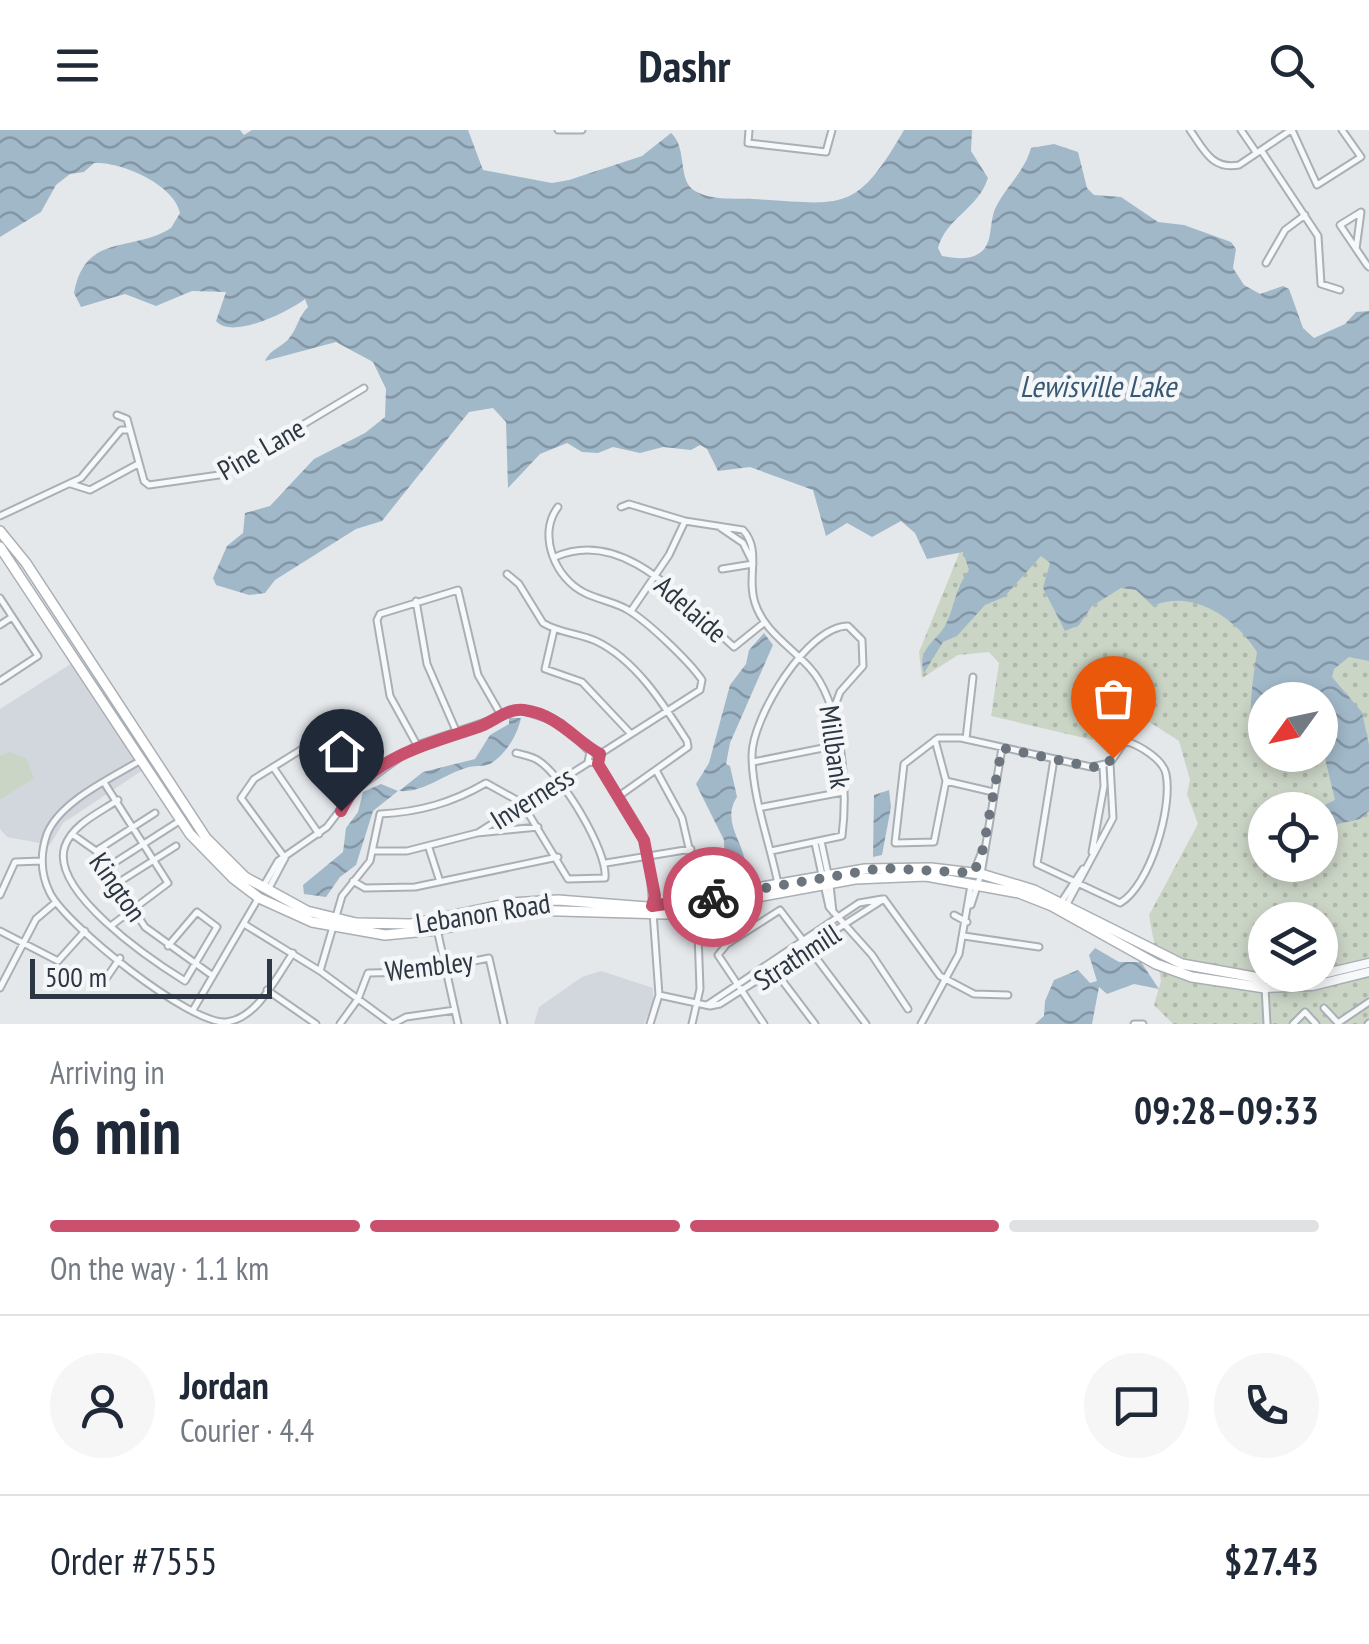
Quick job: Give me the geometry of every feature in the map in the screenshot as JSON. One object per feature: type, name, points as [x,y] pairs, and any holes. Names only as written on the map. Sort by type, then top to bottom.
[{"type":"main road","name":"Lebanon Road","points":[[0,531],[26,564],[181,820],[210,858],[262,893],[334,924],[385,935],[526,910],[653,911],[826,880]]},
{"type":"main road","name":"Lebanon Road","points":[[0,547],[215,850],[262,893]]},
{"type":"main road","name":"Lebanon Road","points":[[653,911],[778,884],[908,875],[976,878],[1064,906],[1156,964],[1192,977],[1248,982]]},
{"type":"street","points":[[558,130],[582,130]]},
{"type":"street","points":[[749,130],[748,143],[826,152],[832,130]]},
{"type":"street","points":[[1190,130],[1216,163],[1232,166],[1292,130],[1318,185],[1360,157],[1342,130]]},
{"type":"street","points":[[1241,130],[1321,242],[1318,278],[1328,289],[1340,290]]},
{"type":"street","points":[[1356,249],[1362,212],[1340,225],[1356,249],[1369,267]]},
{"type":"street","points":[[1266,263],[1285,230],[1304,215]]},
{"type":"street","name":"Pine Lane","points":[[138,464],[148,484],[219,476],[364,388]]},
{"type":"street","points":[[71,484],[90,490],[138,464],[125,415],[117,414]]},
{"type":"street","points":[[0,514],[71,484],[85,474],[117,433],[129,430]]},
{"type":"street","points":[[621,507],[629,504],[685,521],[744,530],[752,540],[754,600],[765,622]]},
{"type":"street","points":[[558,508],[548,530],[555,558],[576,588],[632,612],[685,521]]},
{"type":"street","name":"Adelaide","points":[[555,558],[588,547],[655,576],[734,647],[765,622]]},
{"type":"street","points":[[722,569],[753,564]]},
{"type":"street","points":[[508,574],[519,584],[543,623],[606,647],[668,710],[688,745],[657,772],[619,796]]},
{"type":"street","points":[[416,745],[387,685],[377,616],[416,601],[456,589],[478,675],[502,715]]},
{"type":"street","points":[[0,598],[38,656],[0,680]]},
{"type":"street","points":[[416,601],[427,664],[457,733]]},
{"type":"street","name":"Inverness","points":[[600,754],[700,690],[702,680],[632,612]]},
{"type":"street","points":[[0,625],[12,617]]},
{"type":"street","name":"Millbank","points":[[765,622],[826,689],[838,745],[842,836],[818,842]]},
{"type":"street","points":[[778,884],[753,747],[767,711],[800,657],[835,626],[856,630],[862,640],[864,666],[842,690],[832,716]]},
{"type":"street","points":[[554,630],[544,669],[582,682],[630,734]]},
{"type":"street","points":[[966,739],[973,676]]},
{"type":"street","points":[[826,689],[842,690]]},
{"type":"street","points":[[193,1010],[285,858],[335,819],[349,796],[416,745],[520,710],[551,718],[570,730],[590,752],[600,754],[598,764],[639,828],[648,857],[659,995],[650,1024]]},
{"type":"street","points":[[345,715],[382,768]]},
{"type":"street","points":[[935,740],[946,781],[932,844],[893,842],[901,770],[906,760],[935,740],[946,736],[1054,759],[1106,765]]},
{"type":"street","points":[[1054,759],[1037,864],[1076,883],[1120,903],[1134,891],[1161,836],[1167,780],[1159,761],[1125,741],[1106,765],[1110,824],[1092,852],[1088,862],[1076,883],[1064,906]]},
{"type":"street","points":[[753,762],[838,745]]},
{"type":"street","points":[[285,858],[240,795],[273,767],[307,746],[349,796]]},
{"type":"street","points":[[922,1024],[964,936],[1002,748]]},
{"type":"street","points":[[590,752],[588,762],[598,764]]},
{"type":"street","points":[[320,971],[342,896],[366,868],[380,814],[410,812],[455,800],[486,782],[522,803],[558,857],[567,878],[602,880],[606,862],[558,782],[538,760],[516,753]]},
{"type":"street","points":[[146,757],[56,819],[42,861],[56,902],[155,988],[213,1020],[240,1021],[268,990],[293,953]]},
{"type":"street","name":"Inverness","points":[[476,833],[588,762]]},
{"type":"street","points":[[273,767],[318,834]]},
{"type":"street","points":[[657,772],[678,808],[696,878]]},
{"type":"street","points":[[946,781],[994,792]]},
{"type":"street","points":[[105,784],[168,883],[112,925]]},
{"type":"street","points":[[1092,852],[1107,788]]},
{"type":"street","points":[[762,807],[843,792]]},
{"type":"street","points":[[118,800],[72,834],[62,861],[68,881],[112,925],[185,981],[217,927],[196,912],[168,946]]},
{"type":"street","points":[[96,852],[155,813]]},
{"type":"street","points":[[1097,819],[1106,818],[1110,824]]},
{"type":"street","points":[[106,868],[181,820]]},
{"type":"street","name":"Inverness","points":[[372,851],[430,848],[476,833],[538,827]]},
{"type":"street","name":"Kington","points":[[72,834],[96,852],[131,908],[168,946],[213,976]]},
{"type":"street","points":[[772,851],[818,842],[835,915],[872,955],[908,1009]]},
{"type":"street","points":[[116,884],[176,846]]},
{"type":"street","points":[[430,848],[440,882]]},
{"type":"street","points":[[606,862],[691,849]]},
{"type":"street","points":[[353,882],[377,888],[440,882],[558,857]]},
{"type":"street","points":[[0,895],[16,861],[42,861]]},
{"type":"street","points":[[884,899],[930,966],[946,980],[978,995],[1008,995]]},
{"type":"street","name":"Strathmill","points":[[706,1004],[835,915],[884,899]]},
{"type":"street","name":"Strathmill","points":[[659,995],[698,1004],[720,1004],[884,899]]},
{"type":"street","points":[[0,988],[40,914],[56,902]]},
{"type":"street","points":[[764,1024],[718,954],[726,944],[780,910],[866,1024]]},
{"type":"street","points":[[954,915],[968,922]]},
{"type":"street","points":[[244,924],[320,971],[393,1024],[406,1017],[455,1010]]},
{"type":"street","points":[[436,925],[458,1024]]},
{"type":"street","points":[[0,930],[58,961],[86,931]]},
{"type":"street","points":[[692,1024],[698,1004],[698,933]]},
{"type":"street","points":[[964,936],[1039,948]]},
{"type":"street","points":[[101,986],[120,958]]},
{"type":"street","name":"Wembley","points":[[340,1024],[358,1000],[368,973],[446,968],[489,958],[504,1024]]},
{"type":"street","points":[[770,963],[816,1024]]},
{"type":"street","name":"Lebanon Road","points":[[1345,975],[1369,963]]},
{"type":"street","name":"Lebanon Road","points":[[1338,976],[1369,972]]},
{"type":"street","points":[[268,990],[316,1024]]},
{"type":"street","points":[[1265,992],[1267,1024]]},
{"type":"street","points":[[1324,1008],[1338,1024],[1369,1002]]},
{"type":"street","points":[[1293,1024],[1305,1012],[1316,1024]]},
{"type":"shaded area","points":[[72,663],[143,770],[63,823],[50,845],[7,837],[0,829],[0,709]]},
{"type":"shaded area","points":[[601,971],[653,988],[653,1001],[644,1024],[534,1024],[539,1007],[582,977]]},
{"type":"green space","points":[[976,512],[1369,568],[1369,1024],[1173,1024],[1154,1005],[1161,981],[1149,915],[1198,824],[1187,794],[1190,780],[1179,741],[1143,718],[1130,701],[1096,701],[1093,740],[991,716],[999,663],[989,652],[958,655],[922,678],[919,652]]},
{"type":"green space","points":[[9,752],[26,758],[34,778],[0,800],[0,756]]},
{"type":"water","name":"Lewisville Lake","points":[[0,130],[240,130],[244,135],[252,130],[468,130],[483,170],[552,183],[642,156],[671,133],[679,146],[688,184],[698,193],[721,198],[827,202],[858,191],[887,158],[904,130],[972,130],[971,151],[988,178],[938,248],[942,256],[962,258],[977,255],[985,248],[995,209],[1031,148],[1054,144],[1078,152],[1087,188],[1094,195],[1121,197],[1158,222],[1184,225],[1231,242],[1236,249],[1233,268],[1244,285],[1260,294],[1283,286],[1289,289],[1303,328],[1314,338],[1345,324],[1356,312],[1369,311],[1369,661],[1349,657],[1334,669],[1332,677],[1336,682],[1253,682],[1257,652],[1226,619],[1199,604],[1184,601],[1153,606],[1136,590],[1121,588],[1092,606],[1079,625],[1065,631],[1043,588],[1050,563],[1041,556],[1004,597],[985,605],[957,636],[943,642],[924,673],[925,651],[946,624],[969,570],[963,552],[927,559],[915,533],[901,521],[872,537],[847,523],[826,536],[813,490],[750,467],[718,471],[707,449],[700,445],[691,450],[663,447],[640,453],[613,447],[598,453],[582,452],[567,443],[540,454],[508,488],[506,422],[493,408],[469,412],[382,521],[356,529],[275,580],[265,593],[249,595],[216,585],[213,578],[227,546],[243,533],[245,513],[270,506],[314,459],[365,433],[385,417],[386,389],[373,362],[336,342],[265,361],[293,333],[308,307],[305,299],[274,317],[234,327],[216,321],[226,292],[192,291],[156,306],[125,294],[81,307],[74,293],[88,261],[99,252],[171,228],[180,213],[158,184],[118,166],[94,163],[84,172],[70,174],[56,185],[41,212],[0,237]]},
{"type":"water","points":[[764,633],[773,645],[730,743],[726,764],[730,766],[737,797],[731,818],[746,866],[744,876],[733,880],[725,866],[724,840],[696,784],[709,763],[730,685],[746,664],[749,650]]},
{"type":"water","name":"Lewisville Lake","points":[[1338,684],[1362,712],[1369,745],[1369,811],[1360,819],[1338,824],[1338,792],[1333,792],[1328,772],[1338,772]]},
{"type":"water","points":[[509,718],[521,718],[517,731],[506,750],[490,764],[469,767],[417,789],[399,791],[423,772],[475,759],[490,735],[509,724]]},
{"type":"water","points":[[381,784],[398,791],[373,811],[356,865],[340,877],[326,897],[304,894],[303,885],[343,852],[346,828],[358,812],[363,792]]},
{"type":"water","points":[[889,790],[891,807],[882,855],[873,857],[874,795]]},
{"type":"water","points":[[1095,948],[1119,962],[1141,962],[1159,989],[1134,984],[1107,994],[1099,987],[1092,1024],[1035,1024],[1044,1016],[1045,1001],[1054,980],[1078,970],[1090,983],[1097,981],[1089,955]]},
{"type":"way so far","points":[[713,897],[882,868],[974,873],[983,849],[1002,748],[1091,767],[1103,767],[1113,758]]},
{"type":"route","points":[[341,811],[356,789],[406,750],[485,724],[510,711],[527,710],[561,723],[590,752],[596,750],[600,754],[598,764],[644,840],[655,896],[652,906],[713,897]]}]
